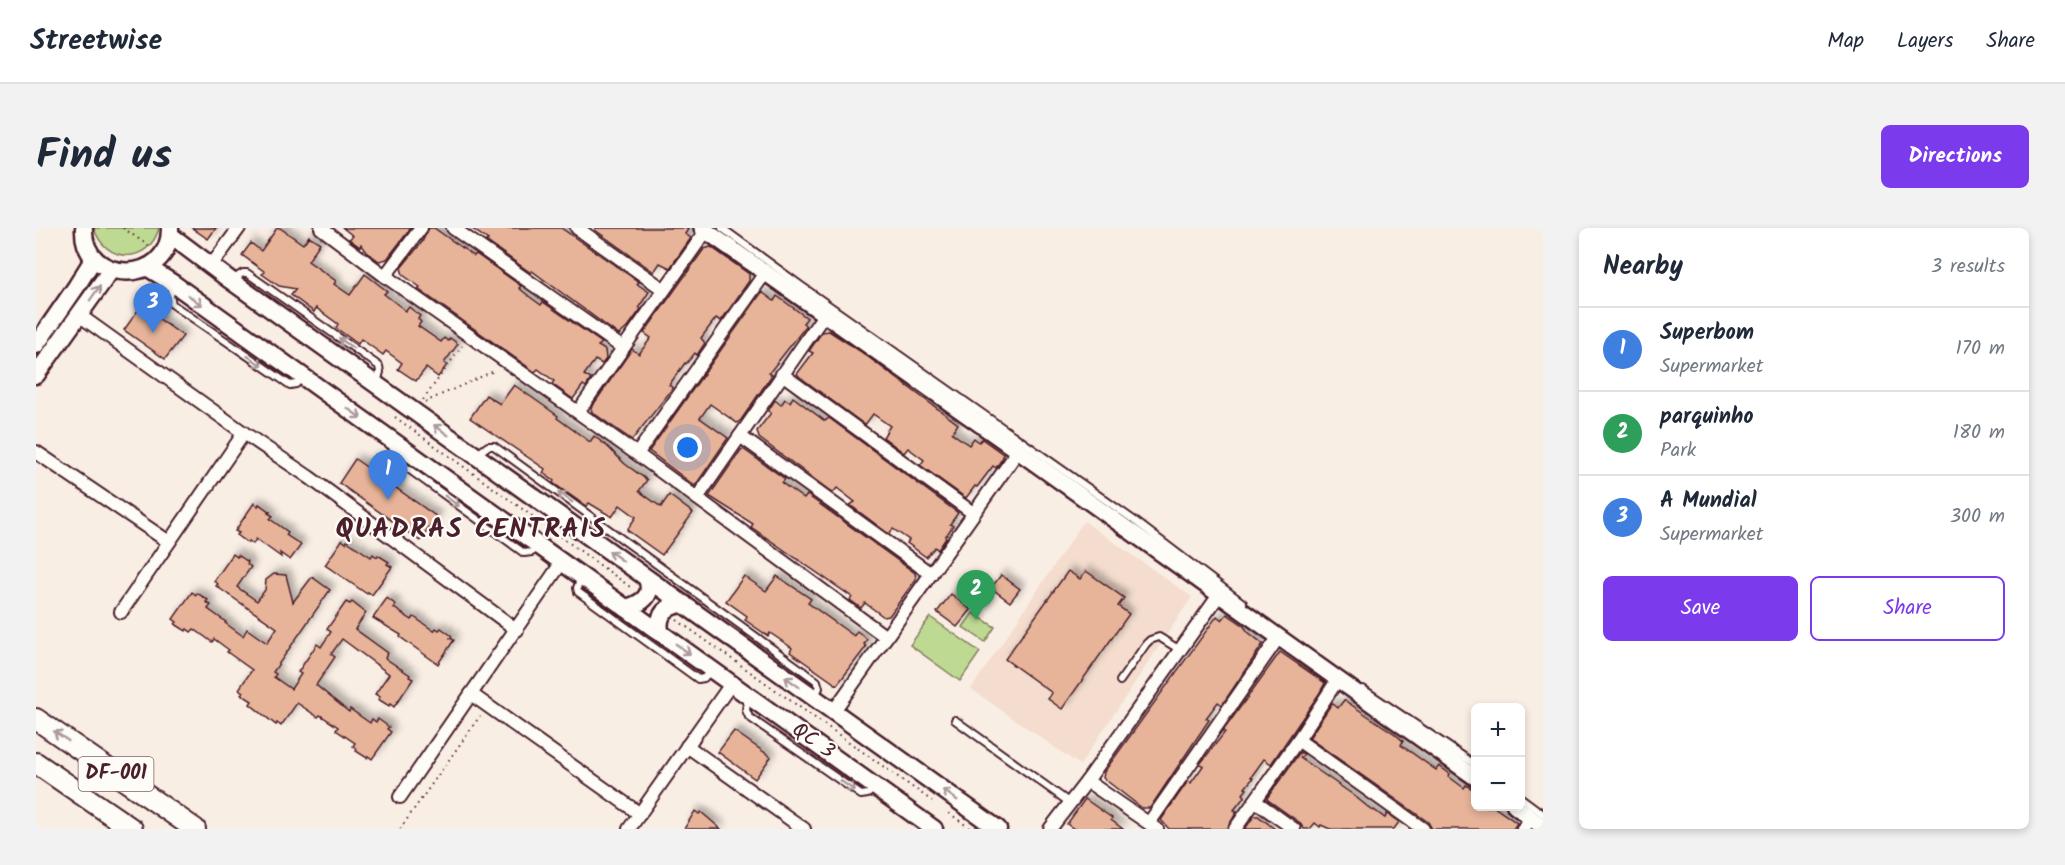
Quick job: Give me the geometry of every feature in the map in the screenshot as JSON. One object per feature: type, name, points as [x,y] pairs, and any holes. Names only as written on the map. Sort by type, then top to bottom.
[{"type":"highway","name":"DF-001","points":[[36,719],[195,829]]},
{"type":"highway","name":"DF-001","points":[[36,763],[109,820],[132,829]]},
{"type":"main road","points":[[84,228],[87,246],[94,258],[111,270],[129,272],[147,267],[162,254],[170,231],[211,266],[377,384],[410,418],[476,455],[998,829]]},
{"type":"main road","points":[[36,345],[94,258]]},
{"type":"main road","points":[[147,267],[174,284],[934,829]]},
{"type":"main road","points":[[36,375],[111,270]]},
{"type":"main road","points":[[626,608],[637,605],[646,598],[650,588],[647,579]]},
{"type":"main road","points":[[660,632],[659,624],[664,611],[670,606],[684,604]]},
{"type":"street","points":[[211,266],[239,228]]},
{"type":"street","points":[[385,276],[421,228]]},
{"type":"street","points":[[453,228],[623,348]]},
{"type":"street","points":[[577,228],[663,289]]},
{"type":"street","points":[[325,229],[385,276],[637,454],[886,637]]},
{"type":"street","points":[[578,412],[704,229],[1471,774]]},
{"type":"street","points":[[637,454],[765,273]]},
{"type":"street","points":[[79,315],[309,477],[517,630]]},
{"type":"street","points":[[697,498],[824,315]]},
{"type":"street","points":[[782,374],[973,513]]},
{"type":"street","points":[[121,612],[244,433]]},
{"type":"street","points":[[740,436],[931,574]]},
{"type":"street","points":[[833,711],[1018,451]]},
{"type":"street","points":[[36,453],[169,542]]},
{"type":"street","points":[[400,797],[562,562]]},
{"type":"street","points":[[1050,829],[1087,781],[1219,595]]},
{"type":"street","points":[[1087,781],[1153,826],[1278,638]]},
{"type":"street","points":[[1235,829],[1338,679]]},
{"type":"street","points":[[629,829],[731,684]]},
{"type":"street","points":[[471,694],[639,814]]},
{"type":"street","points":[[1298,740],[1423,829]]},
{"type":"street","points":[[687,746],[804,829]]},
{"type":"street","points":[[1255,801],[1294,829]]},
{"type":"street","points":[[1520,811],[1535,822]]},
{"type":"lane","points":[[722,228],[1136,521],[1284,634],[1471,762]]},
{"type":"lane","points":[[476,455],[488,446],[494,446],[817,681],[819,688],[814,698]]},
{"type":"lane","points":[[581,576],[578,592],[689,672],[701,679],[711,669]]},
{"type":"lane","points":[[1120,681],[1146,644],[1154,638],[1159,637],[1180,650]]},
{"type":"lane","points":[[955,720],[1070,803]]},
{"type":"lane","points":[[1525,804],[1535,822]]},
{"type":"path","points":[[123,228],[162,254]]},
{"type":"path","points":[[470,336],[422,402],[429,402],[510,364]]},
{"type":"path","points":[[396,418],[410,418],[646,598]]},
{"type":"path","points":[[664,611],[937,804]]},
{"type":"path","points":[[400,829],[488,706]]},
{"type":"path","points":[[946,811],[970,829]]},
{"type":"shaded area","points":[[1084,521],[1192,597],[1080,765],[971,689]]},
{"type":"green space","points":[[94,228],[159,228],[154,240],[146,249],[137,254],[127,255],[117,254],[107,248]]},
{"type":"green space","points":[[973,613],[995,627],[985,642],[963,627]]},
{"type":"green space","points":[[930,617],[980,652],[960,681],[910,645]]},
{"type":"building","points":[[192,228],[216,228],[208,239]]},
{"type":"building","points":[[277,228],[303,244],[309,236],[320,243],[308,261],[336,281],[334,284],[350,295],[365,274],[387,291],[384,294],[406,311],[409,307],[420,316],[418,319],[421,322],[418,326],[441,342],[444,338],[448,341],[450,338],[458,344],[444,363],[447,365],[438,377],[426,368],[416,381],[398,369],[402,363],[386,351],[383,355],[361,339],[358,344],[336,328],[338,324],[316,308],[314,312],[291,295],[296,289],[279,286],[242,255],[251,243],[261,251]]},
{"type":"building","points":[[343,228],[411,228],[387,259],[379,261],[361,244],[360,247],[349,239],[353,236]]},
{"type":"building","points":[[429,228],[434,228],[474,256],[476,254],[521,286],[519,288],[541,305],[543,302],[602,343],[598,346],[605,350],[606,359],[602,364],[595,360],[584,375],[591,379],[586,387],[583,385],[573,399],[552,384],[554,381],[538,369],[535,372],[418,289],[420,287],[403,275],[401,268],[422,242]]},
{"type":"building","points":[[471,228],[561,228],[639,282],[637,284],[649,292],[639,307],[641,309],[619,335]]},
{"type":"building","points":[[596,228],[689,228],[685,234],[691,238],[670,268],[660,263],[654,272],[595,230]]},
{"type":"building","points":[[711,247],[749,274],[749,281],[721,321],[716,318],[701,338],[705,343],[697,355],[695,353],[685,363],[669,385],[673,388],[632,440],[592,412],[591,408],[632,349],[639,354],[651,338],[644,333],[704,249]]},
{"type":"building","points":[[762,292],[774,301],[777,296],[807,318],[803,323],[806,326],[769,373],[772,375],[741,420],[737,423],[710,404],[700,418],[728,438],[695,486],[649,451]]},
{"type":"building","points":[[141,306],[183,336],[165,359],[124,330]]},
{"type":"building","points":[[829,331],[860,351],[958,424],[952,433],[969,445],[974,438],[979,442],[982,439],[1003,454],[996,468],[993,466],[966,498],[920,465],[924,460],[908,448],[904,453],[883,437],[890,426],[873,414],[865,425],[797,374],[813,353],[809,351],[822,332]]},
{"type":"building","points":[[514,385],[590,442],[594,436],[608,447],[625,464],[647,480],[639,491],[661,507],[669,495],[693,513],[662,555],[627,530],[636,517],[620,505],[612,517],[589,503],[586,506],[553,483],[554,481],[543,473],[545,469],[470,418],[486,395],[500,404]]},
{"type":"building","points":[[793,397],[825,421],[829,418],[958,513],[950,524],[953,526],[938,550],[935,547],[926,557],[907,543],[909,540],[893,529],[889,534],[850,505],[855,502],[837,488],[833,493],[759,438],[757,431],[771,413],[768,411],[775,400],[781,405],[785,399],[790,402]]},
{"type":"building","points":[[743,449],[785,479],[782,483],[804,499],[807,495],[915,573],[916,579],[889,616],[884,617],[865,603],[861,608],[850,600],[852,597],[751,527],[753,524],[709,496]]},
{"type":"building","points":[[355,459],[437,517],[420,541],[339,483]]},
{"type":"building","points":[[254,503],[270,512],[268,513],[273,516],[270,519],[288,532],[286,535],[301,545],[290,560],[280,553],[281,557],[256,539],[253,544],[249,541],[248,543],[237,535],[239,533],[235,531]]},
{"type":"building","points":[[342,540],[371,557],[373,554],[377,557],[378,555],[389,562],[387,564],[392,567],[372,595],[368,592],[367,594],[325,565]]},
{"type":"building","points":[[233,554],[248,562],[247,564],[251,567],[237,587],[257,601],[265,590],[266,580],[274,574],[286,575],[293,602],[312,577],[330,590],[273,672],[276,674],[274,677],[291,689],[301,674],[298,672],[317,644],[321,647],[331,632],[327,629],[346,602],[350,604],[352,602],[366,613],[355,629],[388,653],[385,658],[413,679],[394,707],[390,704],[389,706],[378,699],[380,697],[375,694],[389,674],[342,639],[331,654],[335,657],[316,685],[349,712],[350,709],[370,723],[372,719],[376,722],[378,719],[389,727],[387,729],[391,732],[372,759],[356,751],[357,749],[353,746],[355,743],[336,730],[338,727],[297,703],[281,726],[277,723],[276,725],[250,704],[252,701],[241,694],[243,692],[239,689],[252,670],[227,652],[229,650],[214,639],[212,642],[194,629],[191,632],[187,629],[186,631],[175,624],[177,622],[173,619],[192,592],[196,595],[197,593],[208,600],[206,602],[211,605],[208,609],[243,636],[247,629],[267,643],[277,628],[216,586],[218,584],[214,581]]},
{"type":"building","points":[[1068,571],[1080,579],[1086,571],[1124,598],[1118,606],[1129,614],[1062,709],[1048,699],[1052,693],[1005,659]]},
{"type":"building","points":[[1001,575],[1020,589],[1010,602],[991,588]]},
{"type":"building","points":[[744,576],[766,591],[777,576],[811,599],[808,603],[854,636],[857,631],[867,639],[864,644],[866,647],[837,685],[790,652],[792,648],[770,633],[768,636],[745,620],[747,616],[726,601]]},
{"type":"building","points":[[951,594],[971,610],[957,627],[937,612]]},
{"type":"building","points":[[387,598],[396,605],[394,608],[412,620],[414,617],[434,631],[436,628],[439,630],[441,628],[452,636],[450,638],[454,640],[438,664],[400,637],[401,635],[373,618]]},
{"type":"building","points":[[1227,614],[1263,644],[1222,705],[1218,702],[1206,718],[1209,720],[1150,808],[1142,808],[1103,778],[1104,772],[1217,616],[1222,620]]},
{"type":"building","points":[[1280,652],[1325,683],[1319,694],[1271,764],[1264,759],[1251,777],[1253,778],[1243,794],[1245,796],[1234,810],[1237,811],[1227,829],[1169,829],[1161,820],[1188,781],[1191,783],[1203,766],[1200,764]]},
{"type":"building","points":[[1344,700],[1395,734],[1403,741],[1401,745],[1436,770],[1439,766],[1464,788],[1466,785],[1471,788],[1471,811],[1500,811],[1517,823],[1513,829],[1432,829],[1428,822],[1309,738],[1332,703],[1338,708]]},
{"type":"building","points":[[734,731],[771,757],[755,779],[718,752]]},
{"type":"building","points":[[1300,752],[1304,754],[1300,758],[1373,811],[1385,818],[1387,814],[1399,822],[1394,829],[1330,829],[1321,825],[1320,827],[1315,823],[1310,829],[1304,829],[1299,822],[1268,800],[1267,798]]},
{"type":"building","points":[[1085,799],[1112,818],[1111,820],[1123,829],[1074,829],[1067,824]]},
{"type":"building","points":[[695,811],[699,814],[701,812],[721,829],[684,829]]},
{"type":"building","points":[[1254,816],[1258,816],[1275,829],[1245,829]]},
{"type":"place","name":"A Mundial","points":[[153,333]]},
{"type":"place","name":"Superbom","points":[[388,500]]},
{"type":"place","name":"parquinho","points":[[976,620]]},
{"type":"district","name":"QUADRAS CENTRAIS","points":[[471,529]]}]
